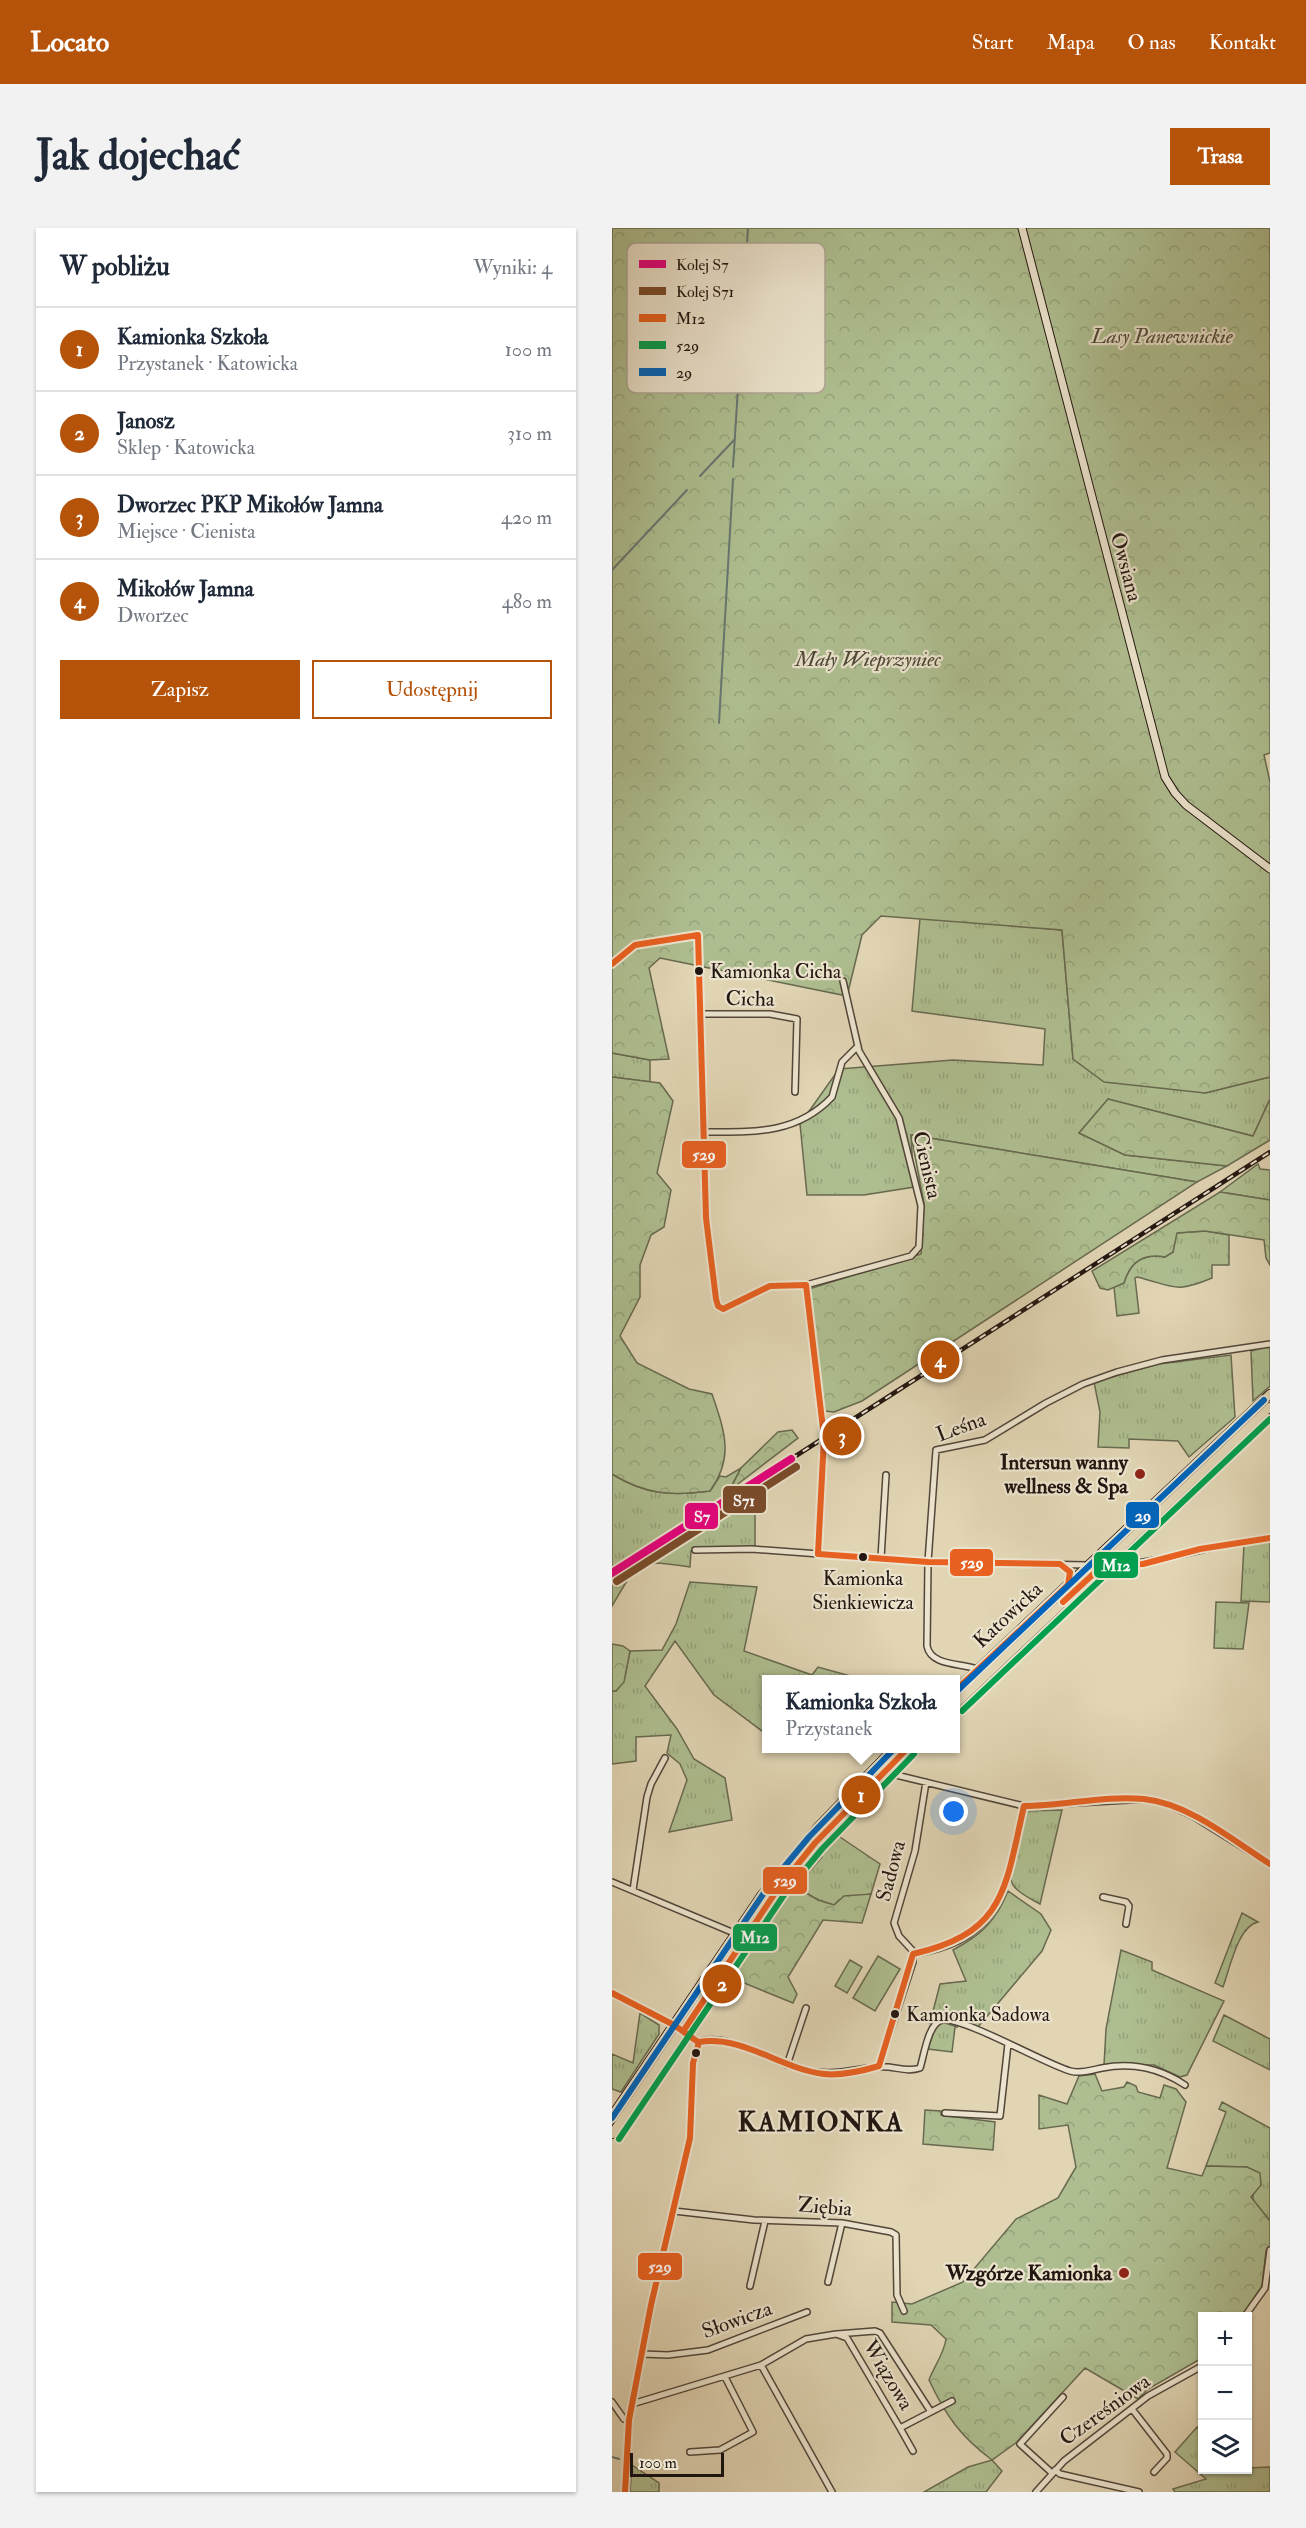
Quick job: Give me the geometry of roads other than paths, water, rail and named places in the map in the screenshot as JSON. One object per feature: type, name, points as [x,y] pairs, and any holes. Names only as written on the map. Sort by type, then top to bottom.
[{"type":"main road","name":"Katowicka","points":[[960,1686],[1270,1395]]},
{"type":"main road","name":"Katowicka","points":[[960,1700],[1270,1407]]},
{"type":"main road","points":[[612,2116],[734,1933],[798,1849],[890,1753]]},
{"type":"main road","points":[[612,2134],[777,1890],[815,1844],[904,1753]]},
{"type":"street","name":"Owsiana","points":[[1022,228],[1165,777],[1186,805],[1270,869]]},
{"type":"street","name":"Cicha","points":[[612,964],[635,945],[698,935],[706,1218],[716,1299],[718,1306],[723,1309]]},
{"type":"street","name":"Cienista","points":[[723,1309],[770,1286],[806,1286],[911,1256],[919,1247],[921,1206],[899,1118],[858,1046],[843,981]]},
{"type":"street","name":"Cicha","points":[[700,1014],[770,1014],[797,1018],[795,1092]]},
{"type":"street","points":[[704,1132],[770,1131],[799,1119],[832,1097],[842,1062],[858,1046]]},
{"type":"street","points":[[806,1286],[824,1437],[818,1554]]},
{"type":"street","name":"Leśna","points":[[977,1669],[936,1660],[928,1653],[928,1562],[936,1450],[985,1440],[1046,1403],[1083,1384],[1117,1372],[1162,1360],[1270,1344]]},
{"type":"street","points":[[881,1558],[886,1475]]},
{"type":"street","points":[[1102,1566],[1128,1566],[1200,1549],[1270,1538]]},
{"type":"street","points":[[1126,1543],[1120,1558],[1128,1566]]},
{"type":"street","points":[[695,1550],[752,1549],[928,1562],[1088,1565]]},
{"type":"street","points":[[1060,1564],[1070,1572],[1068,1585]]},
{"type":"street","points":[[633,1890],[647,1797],[651,1784],[665,1758]]},
{"type":"street","points":[[887,1768],[896,1775],[1024,1806],[1146,1799],[1167,1804],[1193,1816],[1270,1864]]},
{"type":"street","name":"Sadowa","points":[[913,1954],[899,1936],[894,1923],[915,1851],[926,1782]]},
{"type":"street","points":[[879,2067],[913,1954],[937,1951],[959,1942],[986,1920],[1004,1891],[1024,1806]]},
{"type":"street","points":[[612,1882],[734,1933]]},
{"type":"street","points":[[1103,1897],[1126,1902],[1129,1906],[1126,1924]]},
{"type":"street","points":[[612,1993],[684,2030],[699,2042],[720,2039],[787,2065],[825,2074],[879,2067],[911,2070],[920,2068],[933,2027],[939,2020],[946,2020],[979,2031],[1070,2071],[1145,2067],[1166,2073],[1185,2085]]},
{"type":"street","points":[[787,2065],[806,2008]]},
{"type":"street","points":[[625,2492],[629,2420],[690,2138],[693,2063],[699,2042]]},
{"type":"street","points":[[945,2113],[1000,2116],[1008,2044]]},
{"type":"street","name":"Ziębia","points":[[674,2211],[765,2221],[842,2223],[896,2235],[897,2295],[904,2311]]},
{"type":"street","points":[[750,2286],[765,2221]]},
{"type":"street","points":[[828,2282],[842,2223]]},
{"type":"street","points":[[1248,2312],[1265,2288],[1270,2251]]},
{"type":"street","name":"Słowicza","points":[[642,2354],[708,2350],[807,2312]]},
{"type":"street","points":[[836,2334],[875,2331],[880,2333],[931,2412]]},
{"type":"street","name":"Wiązowa","points":[[632,2404],[761,2365],[806,2339],[836,2334],[847,2338],[900,2428],[952,2401]]},
{"type":"street","points":[[761,2365],[832,2492]]},
{"type":"street","name":"Czereśniowa","points":[[1036,2492],[1054,2471],[1132,2409],[1161,2388],[1198,2369]]},
{"type":"street","points":[[690,2452],[720,2450],[753,2432],[725,2377]]},
{"type":"street","points":[[1063,2397],[1020,2444],[1060,2474],[1139,2492]]},
{"type":"street","points":[[612,2402],[624,2419],[629,2420]]},
{"type":"street","points":[[1132,2409],[1167,2454],[1167,2458],[1154,2472]]},
{"type":"street","points":[[900,2428],[913,2451]]},
{"type":"waterway","points":[[747,243],[748,228]]},
{"type":"waterway","points":[[733,467],[738,393]]},
{"type":"waterway","points":[[700,476],[735,439]]},
{"type":"waterway","points":[[719,723],[733,479]]},
{"type":"waterway","points":[[612,570],[687,490]]},
{"type":"waterway","points":[[612,2457],[619,2459]]},
{"type":"railway","points":[[791,1459],[1270,1152]]},
{"type":"rail line","name":"S7","points":[[612,1573],[791,1459]]},
{"type":"rail line","name":"S71","points":[[617,1581],[796,1467]]},
{"type":"place","name":"Kamionka Cicha","points":[[699,971]]},
{"type":"place","name":"Mikołów Jamna","points":[[940,1360]]},
{"type":"place","name":"Dworzec PKP Mikołów Jamna","points":[[842,1436]]},
{"type":"place","name":"Intersun wanny wellness & Spa","points":[[1140,1474]]},
{"type":"place","name":"Kamionka Sienkiewicza","points":[[863,1557]]},
{"type":"place","name":"Kamionka Szkoła","points":[[861,1795]]},
{"type":"place","name":"Janosz","points":[[722,1984]]},
{"type":"place","name":"Kamionka Sadowa","points":[[895,2014]]},
{"type":"place","name":"Wzgórze Kamionka","points":[[1124,2273]]},
{"type":"district","name":"KAMIONKA","points":[[821,2122]]},
{"type":"park label","name":"Lasy Panewnickie","points":[[1162,336]]},
{"type":"park label","name":"Mały Wieprzyniec","points":[[868,659]]}]
